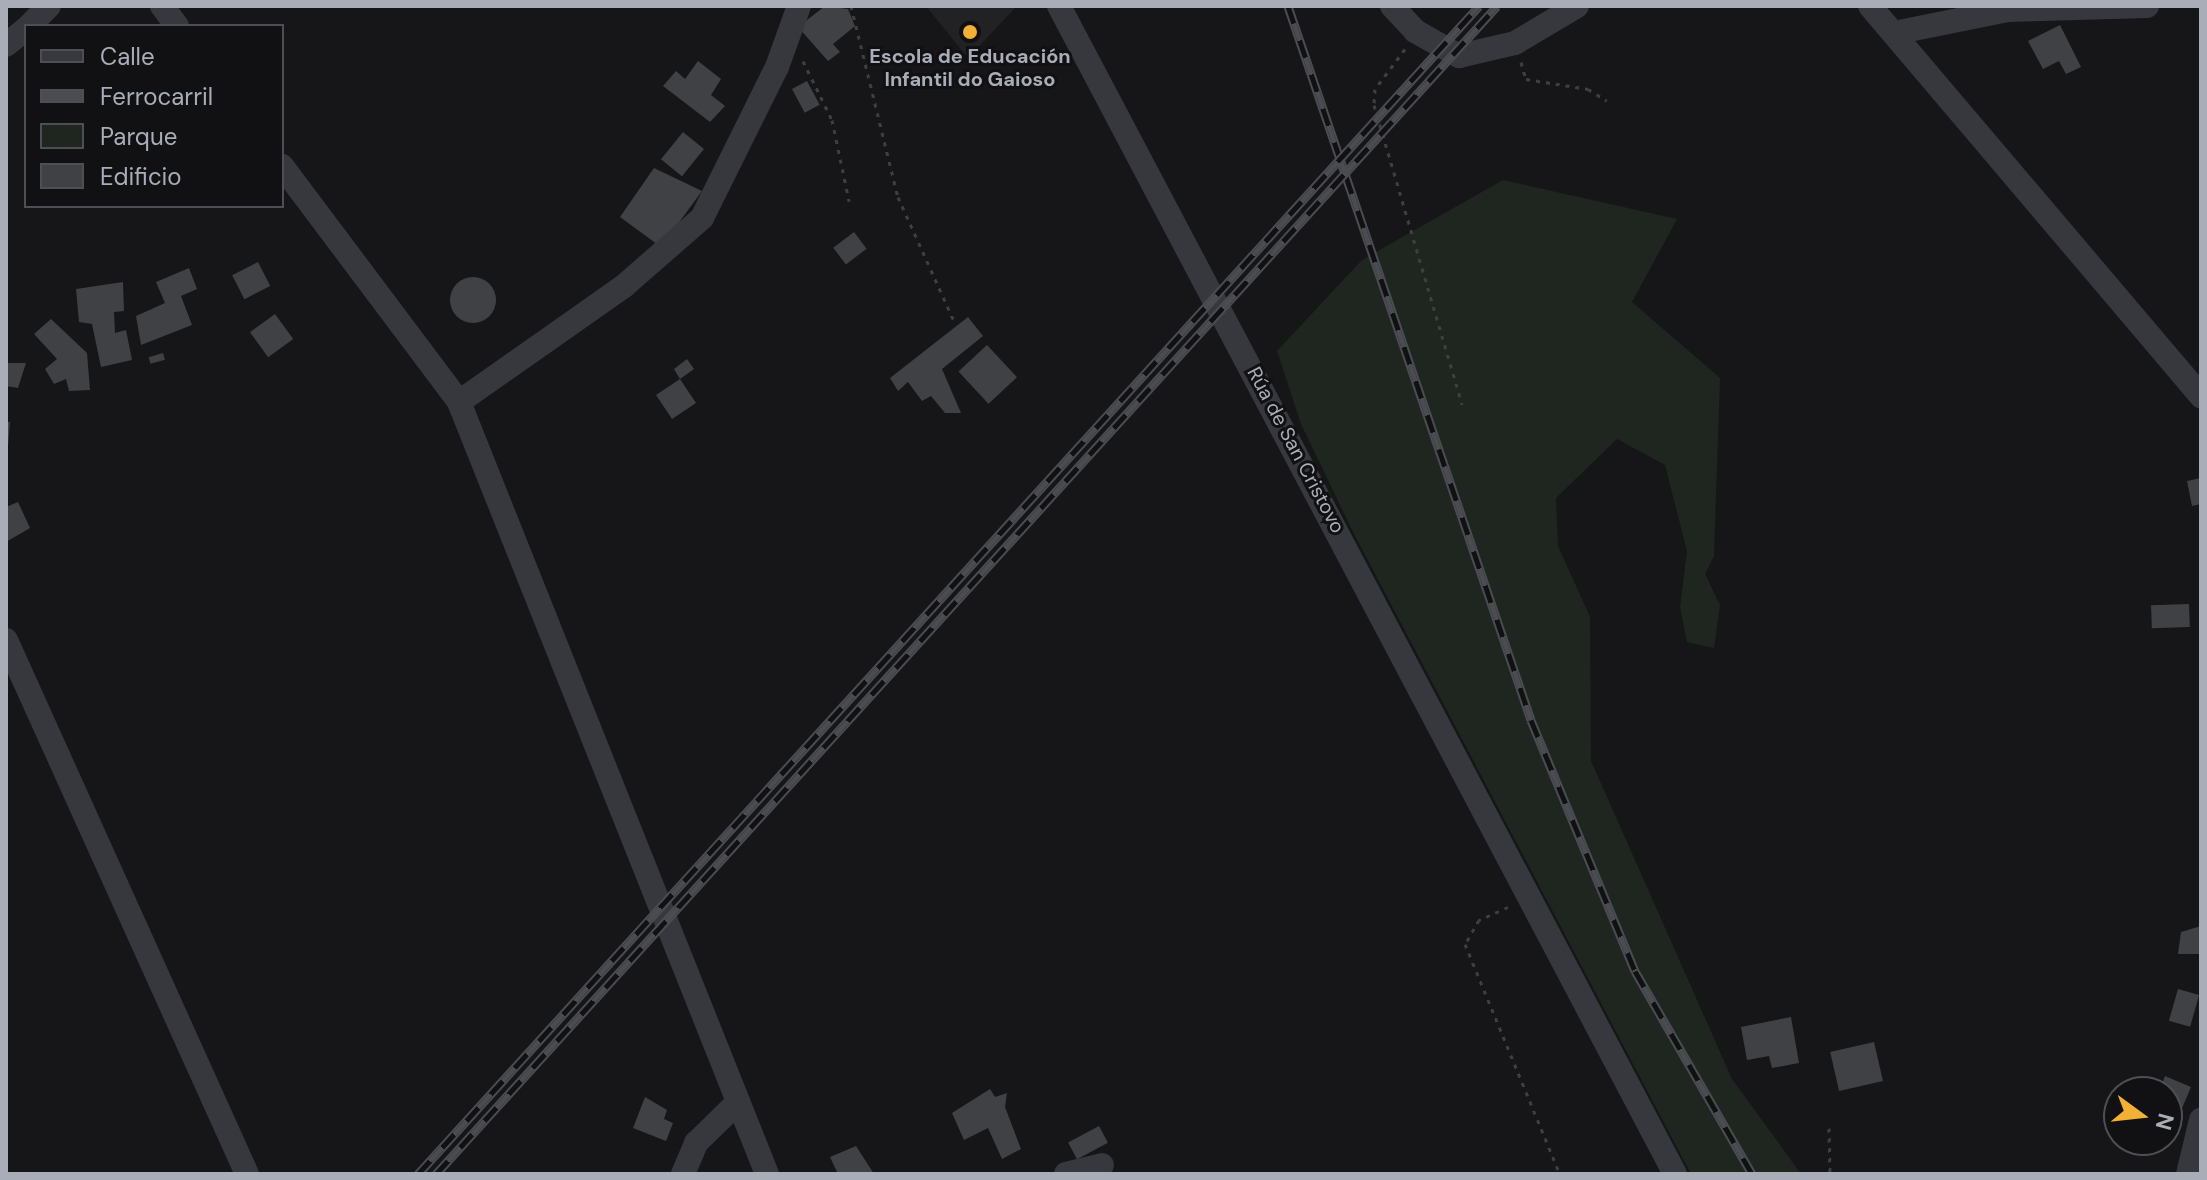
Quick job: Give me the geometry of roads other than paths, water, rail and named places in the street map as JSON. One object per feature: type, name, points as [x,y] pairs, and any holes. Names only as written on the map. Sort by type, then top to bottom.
[{"type":"street","points":[[32,24],[49,6]]},
{"type":"street","points":[[162,6],[176,24]]},
{"type":"street","points":[[459,402],[624,286],[702,218],[786,44],[797,6]]},
{"type":"street","name":"Rúa de San Cristovo","points":[[1059,6],[1675,1174]]},
{"type":"street","points":[[1392,6],[1415,31],[1459,56],[1515,43],[1577,6]]},
{"type":"street","points":[[1870,6],[2201,396]]},
{"type":"street","points":[[1894,33],[2008,10],[2147,6]]},
{"type":"street","points":[[6,45],[24,31]]},
{"type":"street","points":[[284,169],[459,402],[767,1174]]},
{"type":"street","points":[[6,640],[247,1174]]},
{"type":"street","points":[[683,1174],[696,1143],[738,1102]]},
{"type":"street","points":[[2188,1174],[2201,1120]]},
{"type":"street","points":[[1066,1174],[1102,1165]]},
{"type":"railway","points":[[1288,6],[1531,720],[1635,971],[1752,1174]]},
{"type":"railway","points":[[418,1174],[1479,6]]},
{"type":"railway","points":[[436,1174],[1497,6]]},
{"type":"place","name":"Escola de Educación Infantil do Gaioso","points":[[970,32]]}]
